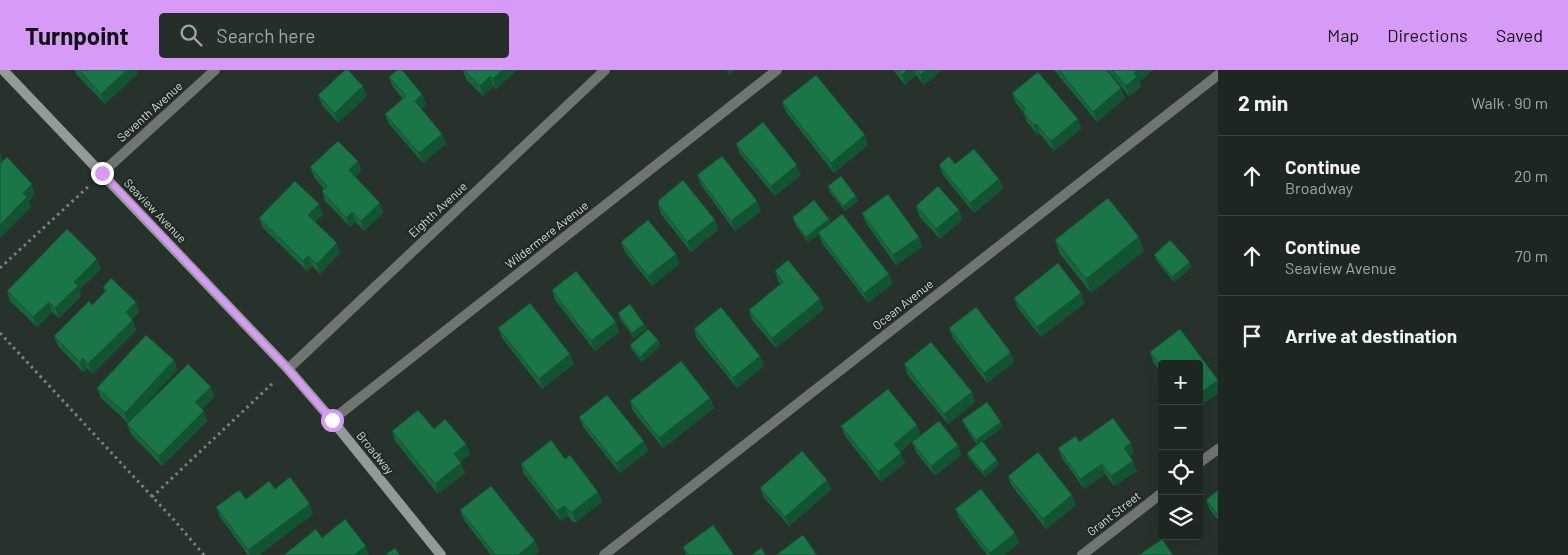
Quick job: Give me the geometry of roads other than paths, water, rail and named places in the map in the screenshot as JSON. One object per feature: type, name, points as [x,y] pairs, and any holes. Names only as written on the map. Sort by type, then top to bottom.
[{"type":"street","name":"Seaview Avenue","points":[[3,70],[288,369]]},
{"type":"street","name":"Seventh Avenue","points":[[102,173],[215,70]]},
{"type":"street","name":"Eighth Avenue","points":[[288,369],[605,70]]},
{"type":"street","name":"Wildermere Avenue","points":[[332,420],[777,70]]},
{"type":"street","name":"Ocean Avenue","points":[[604,555],[1218,75]]},
{"type":"street","name":"Broadway","points":[[288,369],[332,420],[441,555]]},
{"type":"street","points":[[1203,460],[1218,449]]},
{"type":"street","name":"Grant Street","points":[[1082,555],[1159,495]]}]
